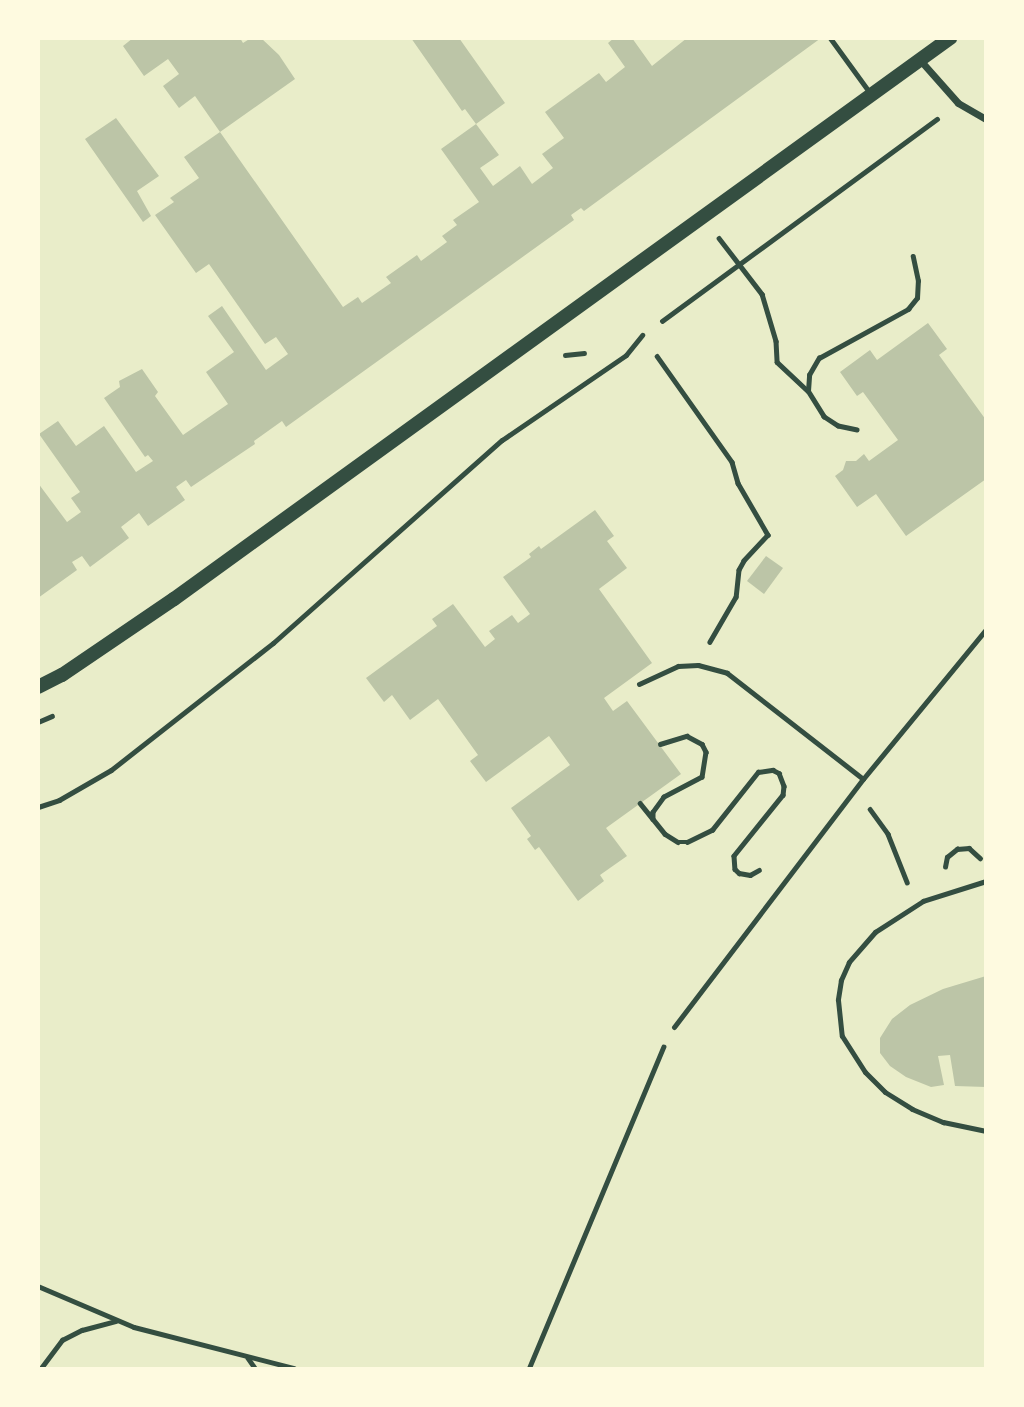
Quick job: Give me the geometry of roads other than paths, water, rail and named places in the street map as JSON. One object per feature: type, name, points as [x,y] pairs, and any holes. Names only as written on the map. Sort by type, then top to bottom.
[{"type":"main road","points":[[38,687],[62,675],[174,599],[624,271],[704,218],[950,38]]},
{"type":"street","points":[[920,60],[958,103],[985,119]]},
{"type":"lane","points":[[830,38],[872,96]]},
{"type":"lane","points":[[38,807],[59,800],[122,762],[273,643],[502,440],[626,355],[642,335]]},
{"type":"lane","points":[[674,1027],[863,779],[985,629]]},
{"type":"lane","points":[[639,684],[678,666],[698,665],[727,673],[863,779]]},
{"type":"lane","points":[[985,881],[952,890],[912,907],[875,932],[849,962],[838,999],[842,1036],[865,1072],[885,1092],[912,1109],[943,1122],[985,1130]]}]
